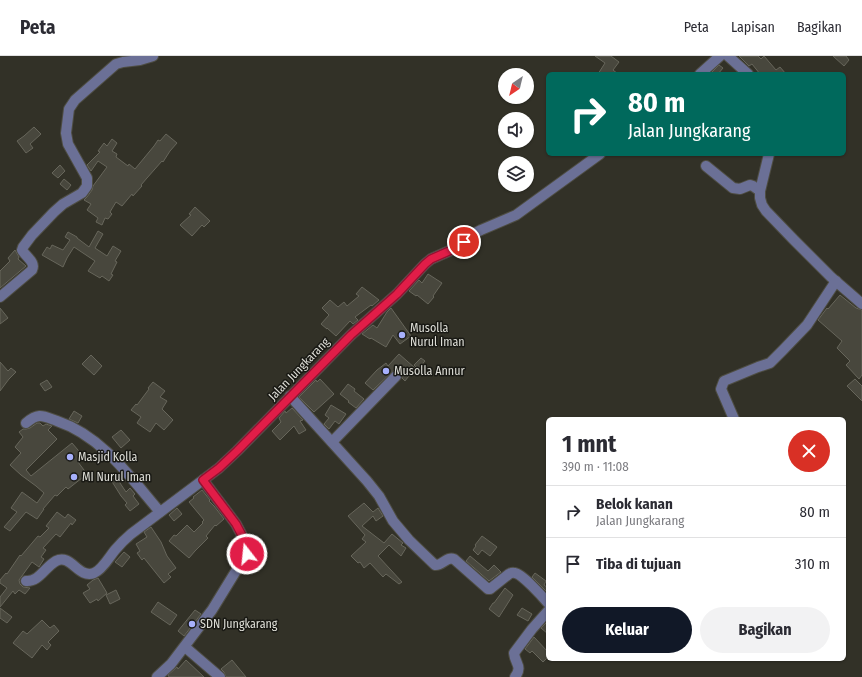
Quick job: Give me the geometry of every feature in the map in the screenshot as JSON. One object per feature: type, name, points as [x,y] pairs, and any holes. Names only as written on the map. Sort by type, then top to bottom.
[{"type":"street","points":[[0,297],[32,270],[33,265],[22,250],[32,235],[54,212],[63,204],[82,193],[87,186],[88,178],[68,144],[66,133],[69,109],[80,95],[116,64],[153,56]]},
{"type":"street","points":[[702,72],[720,56]]},
{"type":"street","points":[[728,56],[746,72]]},
{"type":"street","name":"Jalan Jungkarang","points":[[26,581],[31,581],[38,577],[56,561],[63,559],[69,561],[80,571],[94,573],[103,566],[122,542],[219,468],[351,335],[397,294],[431,259],[456,248],[471,235],[516,215],[597,156]]},
{"type":"street","points":[[769,156],[760,191],[762,205],[794,240],[862,304]]},
{"type":"street","points":[[706,166],[734,188],[740,189],[750,185],[760,191]]},
{"type":"street","points":[[733,417],[721,389],[724,381],[770,363],[807,325],[836,281]]},
{"type":"street","points":[[332,442],[396,376]]},
{"type":"street","points":[[290,396],[367,480],[379,496],[393,521],[409,540],[435,565],[439,565],[449,558],[452,558],[488,589],[508,574],[516,573],[546,601]]},
{"type":"street","points":[[26,423],[32,418],[42,416],[63,423],[82,433],[100,446],[122,467],[160,512]]},
{"type":"street","points":[[157,677],[185,647],[212,610],[247,554],[246,543],[236,524],[203,480]]},
{"type":"street","points":[[515,677],[519,666],[514,653],[546,613]]},
{"type":"street","points":[[185,647],[220,677]]},
{"type":"building","points":[[595,56],[611,56],[619,62],[613,70],[616,72],[599,72],[605,63]]},
{"type":"building","points":[[739,56],[758,56],[761,59],[764,56],[776,70],[780,67],[784,72],[758,72],[752,64],[749,66]]},
{"type":"building","points":[[833,56],[846,56],[849,60],[844,66]]},
{"type":"building","points":[[719,65],[723,68],[720,72],[712,72]]},
{"type":"building","points":[[34,127],[41,134],[30,144],[33,148],[26,153],[17,141]]},
{"type":"building","points":[[166,134],[177,143],[163,162],[162,161],[141,185],[142,186],[133,196],[132,194],[122,206],[116,202],[110,212],[112,214],[108,219],[105,218],[102,225],[96,222],[98,218],[87,210],[91,204],[84,200],[107,167],[98,161],[91,171],[87,165],[100,152],[98,151],[104,143],[107,146],[112,139],[117,143],[112,151],[117,154],[116,157],[128,166],[129,164],[135,169],[158,140],[160,141]]},
{"type":"building","points":[[60,165],[65,171],[58,178],[52,173]]},
{"type":"building","points":[[64,179],[71,185],[67,190],[60,184]]},
{"type":"building","points":[[195,207],[210,221],[204,227],[202,225],[192,236],[180,225],[191,215],[189,214]]},
{"type":"building","points":[[98,231],[103,234],[95,248],[107,256],[113,246],[121,251],[115,261],[117,262],[111,274],[113,275],[109,281],[102,276],[100,278],[88,271],[95,261],[74,247],[63,267],[42,255],[47,247],[50,249],[52,245],[63,250],[70,240],[65,237],[68,232],[89,247]]},
{"type":"building","points":[[15,250],[19,257],[18,259],[26,266],[0,288],[0,271],[10,261],[8,258]]},
{"type":"building","points":[[428,274],[442,283],[428,304],[417,295],[416,296],[409,291],[419,280],[422,283]]},
{"type":"building","points":[[362,287],[379,300],[355,317],[358,320],[353,324],[350,321],[336,336],[321,324],[329,315],[322,308],[330,300],[338,307],[344,302],[347,306],[359,296],[356,294]]},
{"type":"building","points":[[840,295],[856,308],[862,310],[862,375],[859,379],[846,365],[850,361],[837,348],[842,341],[818,320]]},
{"type":"building","points":[[0,308],[8,318],[0,324]]},
{"type":"building","points":[[391,308],[411,336],[400,344],[393,335],[386,347],[362,334],[373,325],[377,328]]},
{"type":"building","points":[[399,354],[415,368],[405,381],[402,378],[400,371],[394,370],[373,390],[365,383],[377,370],[386,363],[388,366]]},
{"type":"building","points":[[91,355],[102,366],[94,375],[82,364]]},
{"type":"building","points":[[421,358],[425,361],[418,369],[414,365]]},
{"type":"building","points":[[0,362],[8,371],[11,368],[16,372],[0,391]]},
{"type":"building","points":[[320,379],[334,394],[314,412],[299,397],[316,380],[317,382]]},
{"type":"building","points":[[855,379],[862,386],[862,401],[847,386]]},
{"type":"building","points":[[47,380],[52,387],[45,391],[40,384]]},
{"type":"building","points":[[153,382],[165,391],[160,397],[167,401],[162,409],[173,420],[164,430],[156,423],[150,432],[137,423],[141,417],[131,410],[136,404],[137,405]]},
{"type":"building","points":[[348,384],[364,399],[356,408],[340,394]]},
{"type":"building","points":[[331,405],[346,414],[339,424],[335,421],[329,429],[324,424],[329,418],[325,415]]},
{"type":"building","points":[[292,408],[303,420],[300,421],[306,430],[299,434],[294,426],[280,440],[272,431],[281,422],[279,418],[285,411],[286,413]]},
{"type":"building","points":[[74,411],[82,416],[78,423],[69,419]]},
{"type":"building","points":[[37,423],[40,423],[43,426],[46,424],[52,426],[48,430],[57,439],[26,470],[31,476],[72,443],[84,457],[78,462],[87,474],[68,489],[66,487],[57,496],[55,495],[37,519],[26,512],[10,531],[4,527],[17,512],[11,508],[22,492],[37,503],[44,493],[10,465],[21,453],[15,447],[23,437],[19,432],[23,429],[30,428]]},
{"type":"building","points":[[121,430],[130,440],[121,448],[112,437]]},
{"type":"building","points":[[116,477],[126,492],[130,488],[135,494],[133,496],[139,504],[130,511],[125,505],[127,503],[111,480]]},
{"type":"building","points":[[202,490],[224,519],[216,526],[215,525],[206,536],[208,538],[189,558],[169,541],[187,525],[194,532],[203,523],[202,522],[204,520],[189,502]]},
{"type":"building","points":[[364,503],[373,512],[378,508],[383,516],[376,521],[373,516],[362,526],[384,543],[392,534],[403,543],[401,545],[406,548],[401,556],[389,545],[378,556],[402,582],[399,584],[386,574],[383,577],[370,563],[364,568],[360,562],[358,563],[351,556],[366,542],[362,539],[365,535],[348,516]]},
{"type":"building","points":[[177,508],[182,514],[174,521],[169,515]]},
{"type":"building","points":[[57,512],[65,518],[68,514],[76,520],[72,525],[71,523],[60,537],[56,534],[43,548],[46,550],[41,557],[44,559],[39,567],[32,562],[19,580],[23,587],[30,588],[25,594],[19,590],[15,594],[13,591],[0,607],[0,597],[7,588],[0,583],[0,580],[6,573],[7,574],[20,555],[21,556],[38,536],[40,537],[49,528],[46,526]]},
{"type":"building","points":[[151,527],[161,542],[167,556],[176,568],[168,574],[171,577],[164,583],[144,558],[142,560],[137,553],[140,551],[136,544],[147,537],[144,532]]},
{"type":"building","points":[[482,536],[497,547],[490,556],[482,550],[478,555],[473,550]]},
{"type":"building","points":[[124,552],[130,557],[122,567],[115,562]]},
{"type":"building","points":[[470,556],[488,571],[494,565],[501,572],[489,581],[466,561]]},
{"type":"building","points":[[535,573],[546,581],[544,585],[546,586],[546,591],[532,577]]},
{"type":"building","points":[[98,578],[107,593],[98,601],[97,599],[90,603],[83,593],[90,589],[87,585]]},
{"type":"building","points":[[505,588],[513,595],[499,617],[489,609]]},
{"type":"building","points":[[116,590],[120,599],[110,604],[106,595]]},
{"type":"building","name":"SDN Jungkarang","points":[[158,602],[177,615],[170,625],[151,612]]},
{"type":"building","points":[[0,608],[12,617],[7,623],[0,618]]},
{"type":"building","points":[[522,608],[532,614],[528,621],[517,615]]},
{"type":"building","name":"SDN Jungkarang","points":[[195,610],[201,614],[184,636],[178,631]]},
{"type":"building","points":[[42,620],[50,628],[54,625],[59,631],[48,642],[51,645],[47,650],[42,645],[32,658],[13,643],[23,631],[27,634]]},
{"type":"building","points":[[546,623],[546,632],[541,628]]},
{"type":"building","points":[[534,637],[546,650],[546,659],[543,662],[532,651],[530,653],[525,649]]},
{"type":"building","points":[[186,660],[204,677],[169,677],[168,675],[177,667],[178,669]]},
{"type":"building","points":[[232,660],[246,677],[226,677],[221,669]]},
{"type":"place","name":"Musolla Nurul Iman","points":[[402,335]]},
{"type":"place","name":"Musolla Annur","points":[[386,371]]},
{"type":"place","name":"Masjid Kolla","points":[[70,457]]},
{"type":"place","name":"MI Nurul Iman","points":[[74,477]]},
{"type":"place","name":"SDN Jungkarang","points":[[192,624]]},
{"type":"route","points":[[247,554],[246,543],[236,524],[203,480],[219,468],[237,451],[351,335],[397,294],[425,264],[431,259],[456,248],[464,242]]}]
